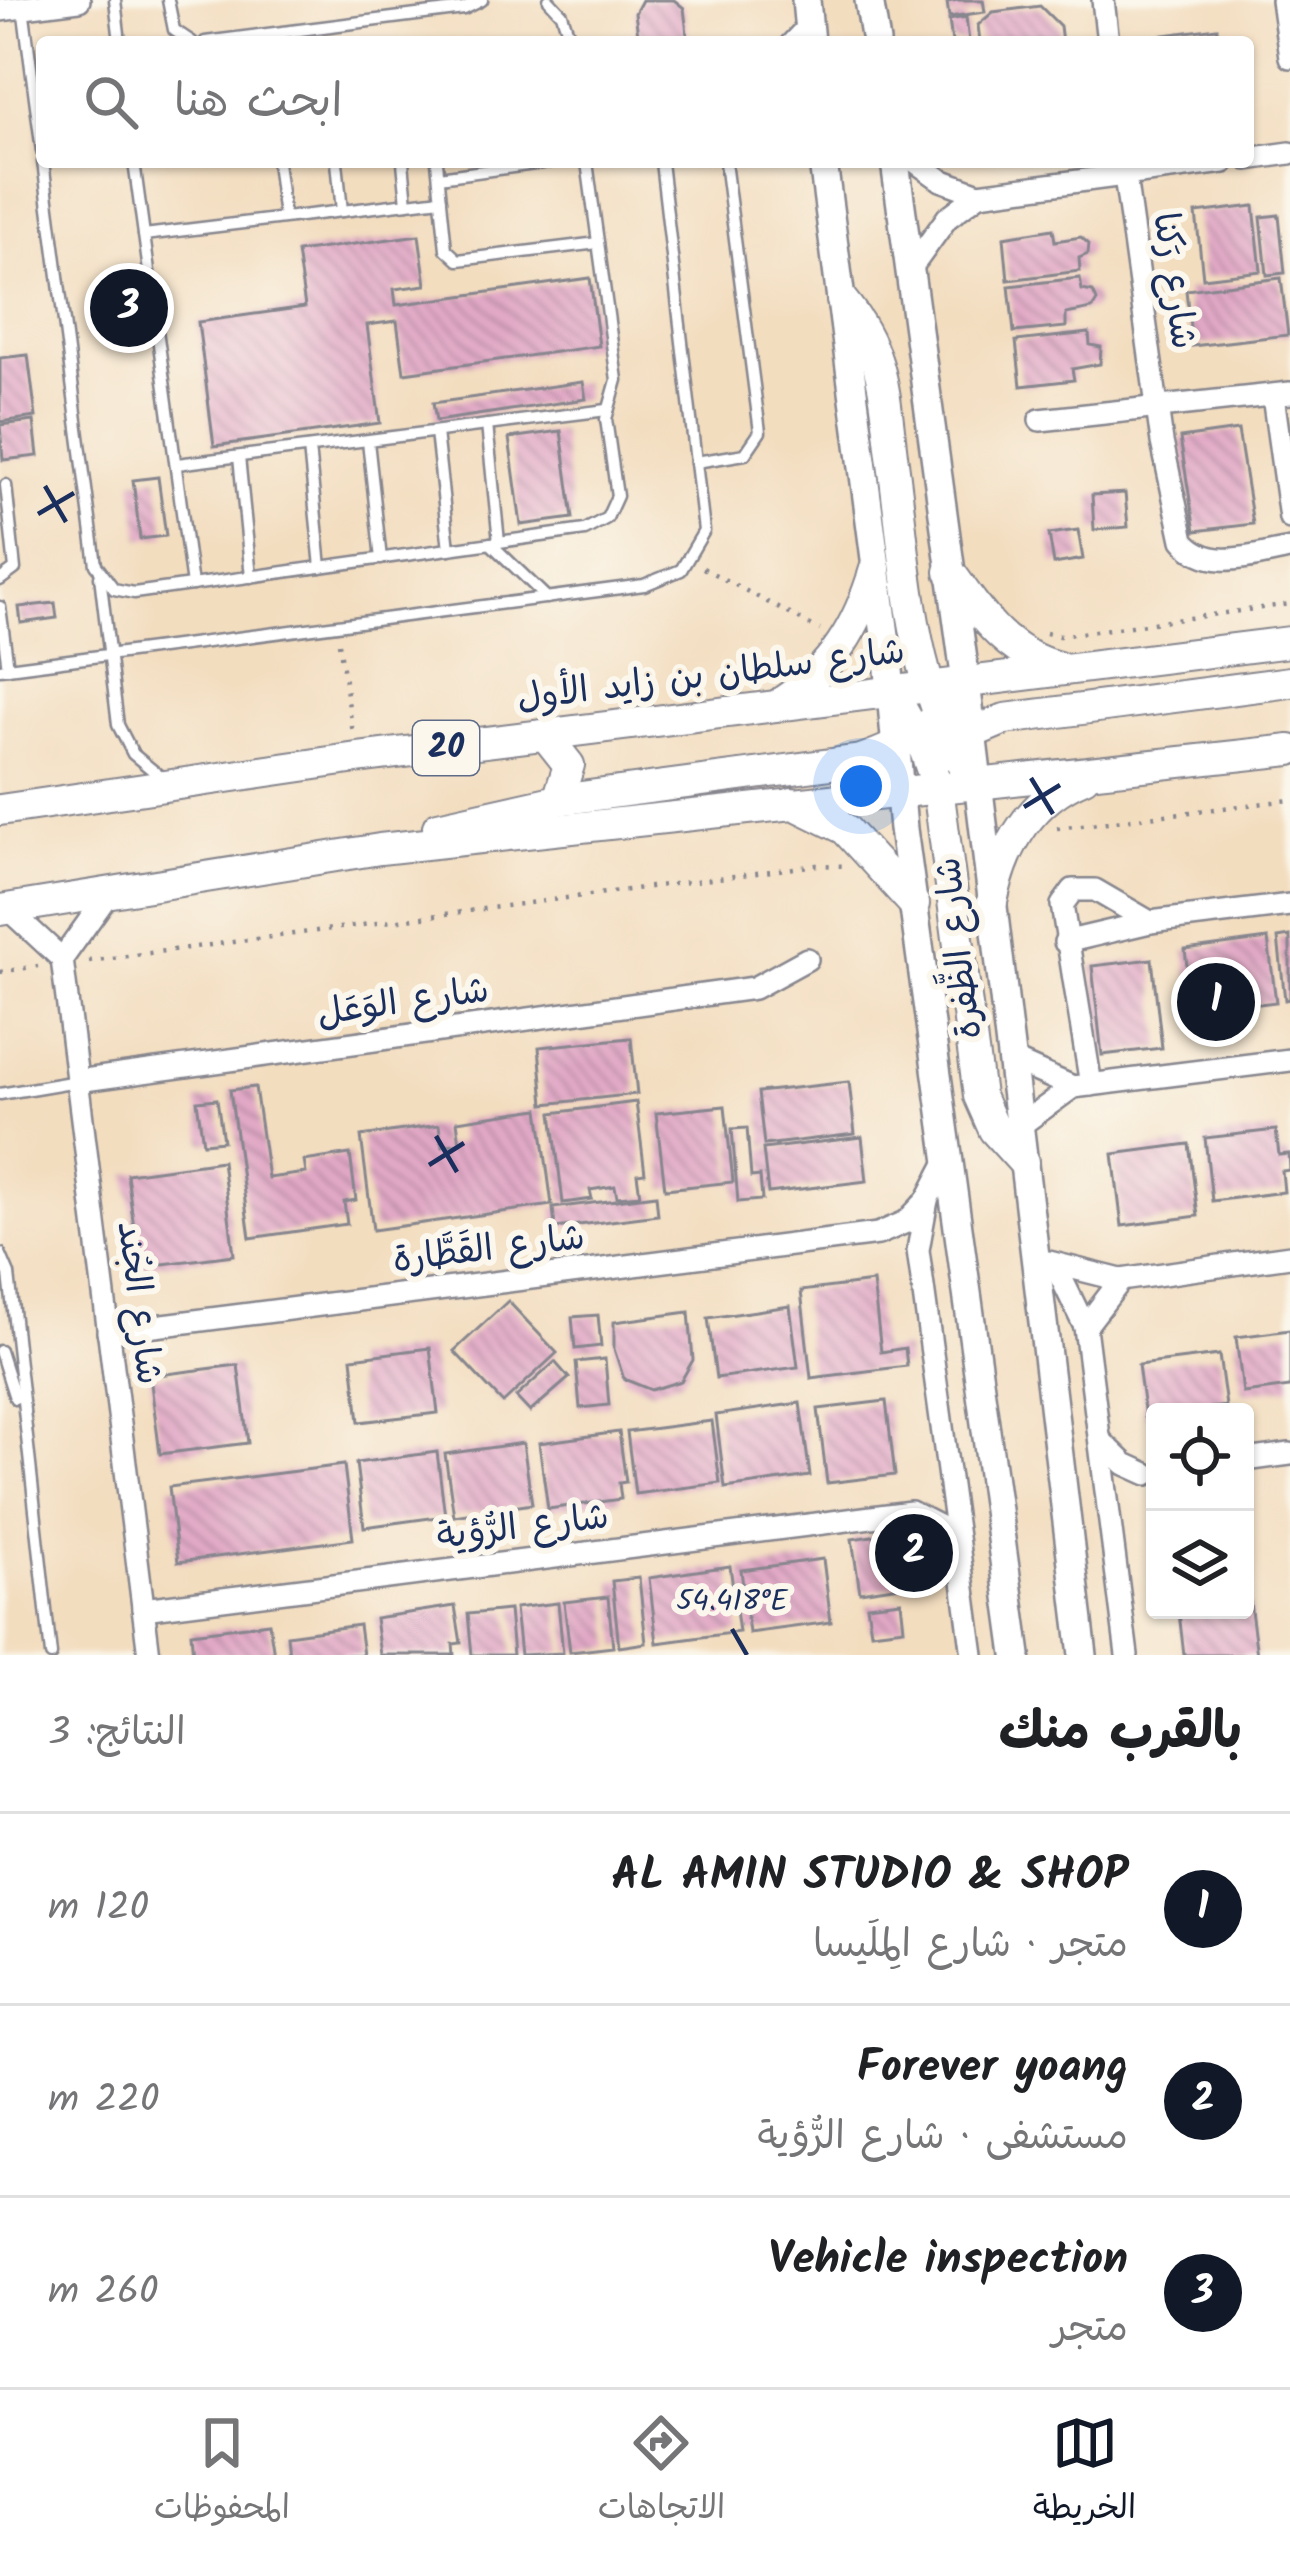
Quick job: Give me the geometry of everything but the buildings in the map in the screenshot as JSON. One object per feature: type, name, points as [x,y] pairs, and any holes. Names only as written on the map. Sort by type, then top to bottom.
[{"type":"main road","points":[[869,0],[875,36]]},
{"type":"main road","points":[[825,168],[892,692],[935,748],[976,783],[1290,750]]},
{"type":"main road","points":[[4,909],[380,849],[900,793],[935,748],[966,682],[896,168]]},
{"type":"main road","points":[[842,300],[869,335],[880,365],[928,688],[979,1096],[994,1130],[1023,1162]]},
{"type":"main road","points":[[778,705],[824,669],[843,646],[863,609],[875,568]]},
{"type":"main road","points":[[950,572],[1004,641],[1032,660],[1064,668]]},
{"type":"main road","name":"شارع سلطان بن زايد الأول","points":[[0,811],[357,758],[1290,642]]},
{"type":"main road","points":[[380,849],[456,822],[558,800],[935,748],[1005,719],[1290,682]]},
{"type":"main road","points":[[546,736],[569,765],[558,800]]},
{"type":"main road","name":"شارع الظَّفرة","points":[[1017,1655],[900,793],[935,748],[976,783],[1018,1127],[1044,1261],[1083,1655]]},
{"type":"main road","points":[[992,902],[1007,849],[1022,825],[1046,800],[1108,768]]},
{"type":"main road","points":[[792,803],[845,829],[914,904]]},
{"type":"street","points":[[0,10],[79,0]]},
{"type":"street","points":[[1103,0],[1107,36]]},
{"type":"street","points":[[1282,0],[1290,57]]},
{"type":"street","points":[[1254,158],[1290,153]]},
{"type":"street","points":[[924,168],[941,180],[979,194]]},
{"type":"street","points":[[909,271],[946,218],[979,194],[1124,169]]},
{"type":"street","name":"شارع رَكنا","points":[[1124,169],[1178,525],[1192,552],[1226,560],[1290,549]]},
{"type":"street","points":[[1040,420],[1282,394],[1290,518]]},
{"type":"street","points":[[1082,1086],[1062,905],[1066,896],[1083,888],[1150,922]]},
{"type":"street","points":[[4,909],[63,958],[109,893]]},
{"type":"street","points":[[1065,942],[1150,922],[1290,905]]},
{"type":"street","name":"شارع الجُند","points":[[63,958],[149,1655]]},
{"type":"street","name":"شارع الوَعَل","points":[[77,1081],[754,988],[807,959]]},
{"type":"street","points":[[1010,1059],[1082,1086]]},
{"type":"street","points":[[1018,1127],[1082,1086],[1290,1060]]},
{"type":"street","points":[[950,1155],[927,1201],[919,1235],[973,1655]]},
{"type":"street","name":"شارع القَطَّارة","points":[[108,1332],[878,1234],[906,1222],[927,1201]]},
{"type":"street","points":[[878,1234],[905,1253],[922,1282]]},
{"type":"street","points":[[1044,1261],[1121,1280],[1290,1256]]},
{"type":"street","points":[[1044,1261],[1085,1328],[1127,1655]]},
{"type":"street","points":[[1085,1328],[1121,1280]]},
{"type":"street","points":[[1100,1439],[1115,1457],[1146,1471]]},
{"type":"street","points":[[1254,1459],[1290,1454]]},
{"type":"street","points":[[947,1476],[911,1512],[956,1534]]},
{"type":"street","points":[[1107,1499],[1146,1476]]},
{"type":"street","name":"شارع الرُّؤية","points":[[143,1609],[911,1512]]},
{"type":"lane","points":[[115,0],[119,36]]},
{"type":"lane","points":[[168,0],[174,30],[183,36]]},
{"type":"lane","points":[[251,36],[464,8],[482,0]]},
{"type":"lane","points":[[549,0],[562,14],[569,36]]},
{"type":"lane","points":[[23,8],[36,106]]},
{"type":"lane","points":[[45,168],[121,736],[133,754],[174,788]]},
{"type":"lane","points":[[135,168],[192,585]]},
{"type":"lane","points":[[279,168],[284,218]]},
{"type":"lane","points":[[337,168],[341,211]]},
{"type":"lane","points":[[404,168],[407,203]]},
{"type":"lane","points":[[438,168],[446,249],[458,260],[598,244]]},
{"type":"lane","points":[[439,177],[506,168]]},
{"type":"lane","points":[[100,574],[124,593],[585,530],[607,518],[617,496],[607,410],[617,380],[588,168]]},
{"type":"lane","points":[[0,607],[4,669],[657,583],[691,561],[704,531],[662,168]]},
{"type":"lane","points":[[696,462],[745,454],[760,432],[726,168]]},
{"type":"lane","points":[[145,235],[441,199]]},
{"type":"lane","points":[[177,464],[607,410]]},
{"type":"lane","points":[[487,425],[495,543],[548,598]]},
{"type":"lane","points":[[436,432],[449,549]]},
{"type":"lane","points":[[368,441],[381,559]]},
{"type":"lane","points":[[309,448],[321,567]]},
{"type":"lane","points":[[239,457],[251,577]]},
{"type":"lane","points":[[0,580],[15,569],[6,485]]},
{"type":"lane","name":"شارع الوَعَل","points":[[0,1094],[77,1081]]},
{"type":"lane","points":[[0,1252],[9,1274],[21,1419],[51,1655]]},
{"type":"lane","points":[[0,1351],[21,1419]]},
{"type":"path","points":[[691,561],[831,635]]},
{"type":"path","points":[[1040,632],[1059,636],[1290,604]]},
{"type":"path","points":[[336,626],[357,758]]},
{"type":"path","points":[[1036,832],[1290,800]]},
{"type":"path","points":[[0,972],[63,958],[89,961],[817,866],[851,867]]},
{"type":"place","name":"Vehicle inspection","points":[[129,308]]},
{"type":"place","name":"AL AMIN STUDIO & SHOP","points":[[1216,1002]]},
{"type":"place","name":"Forever yoang","points":[[914,1553]]}]
